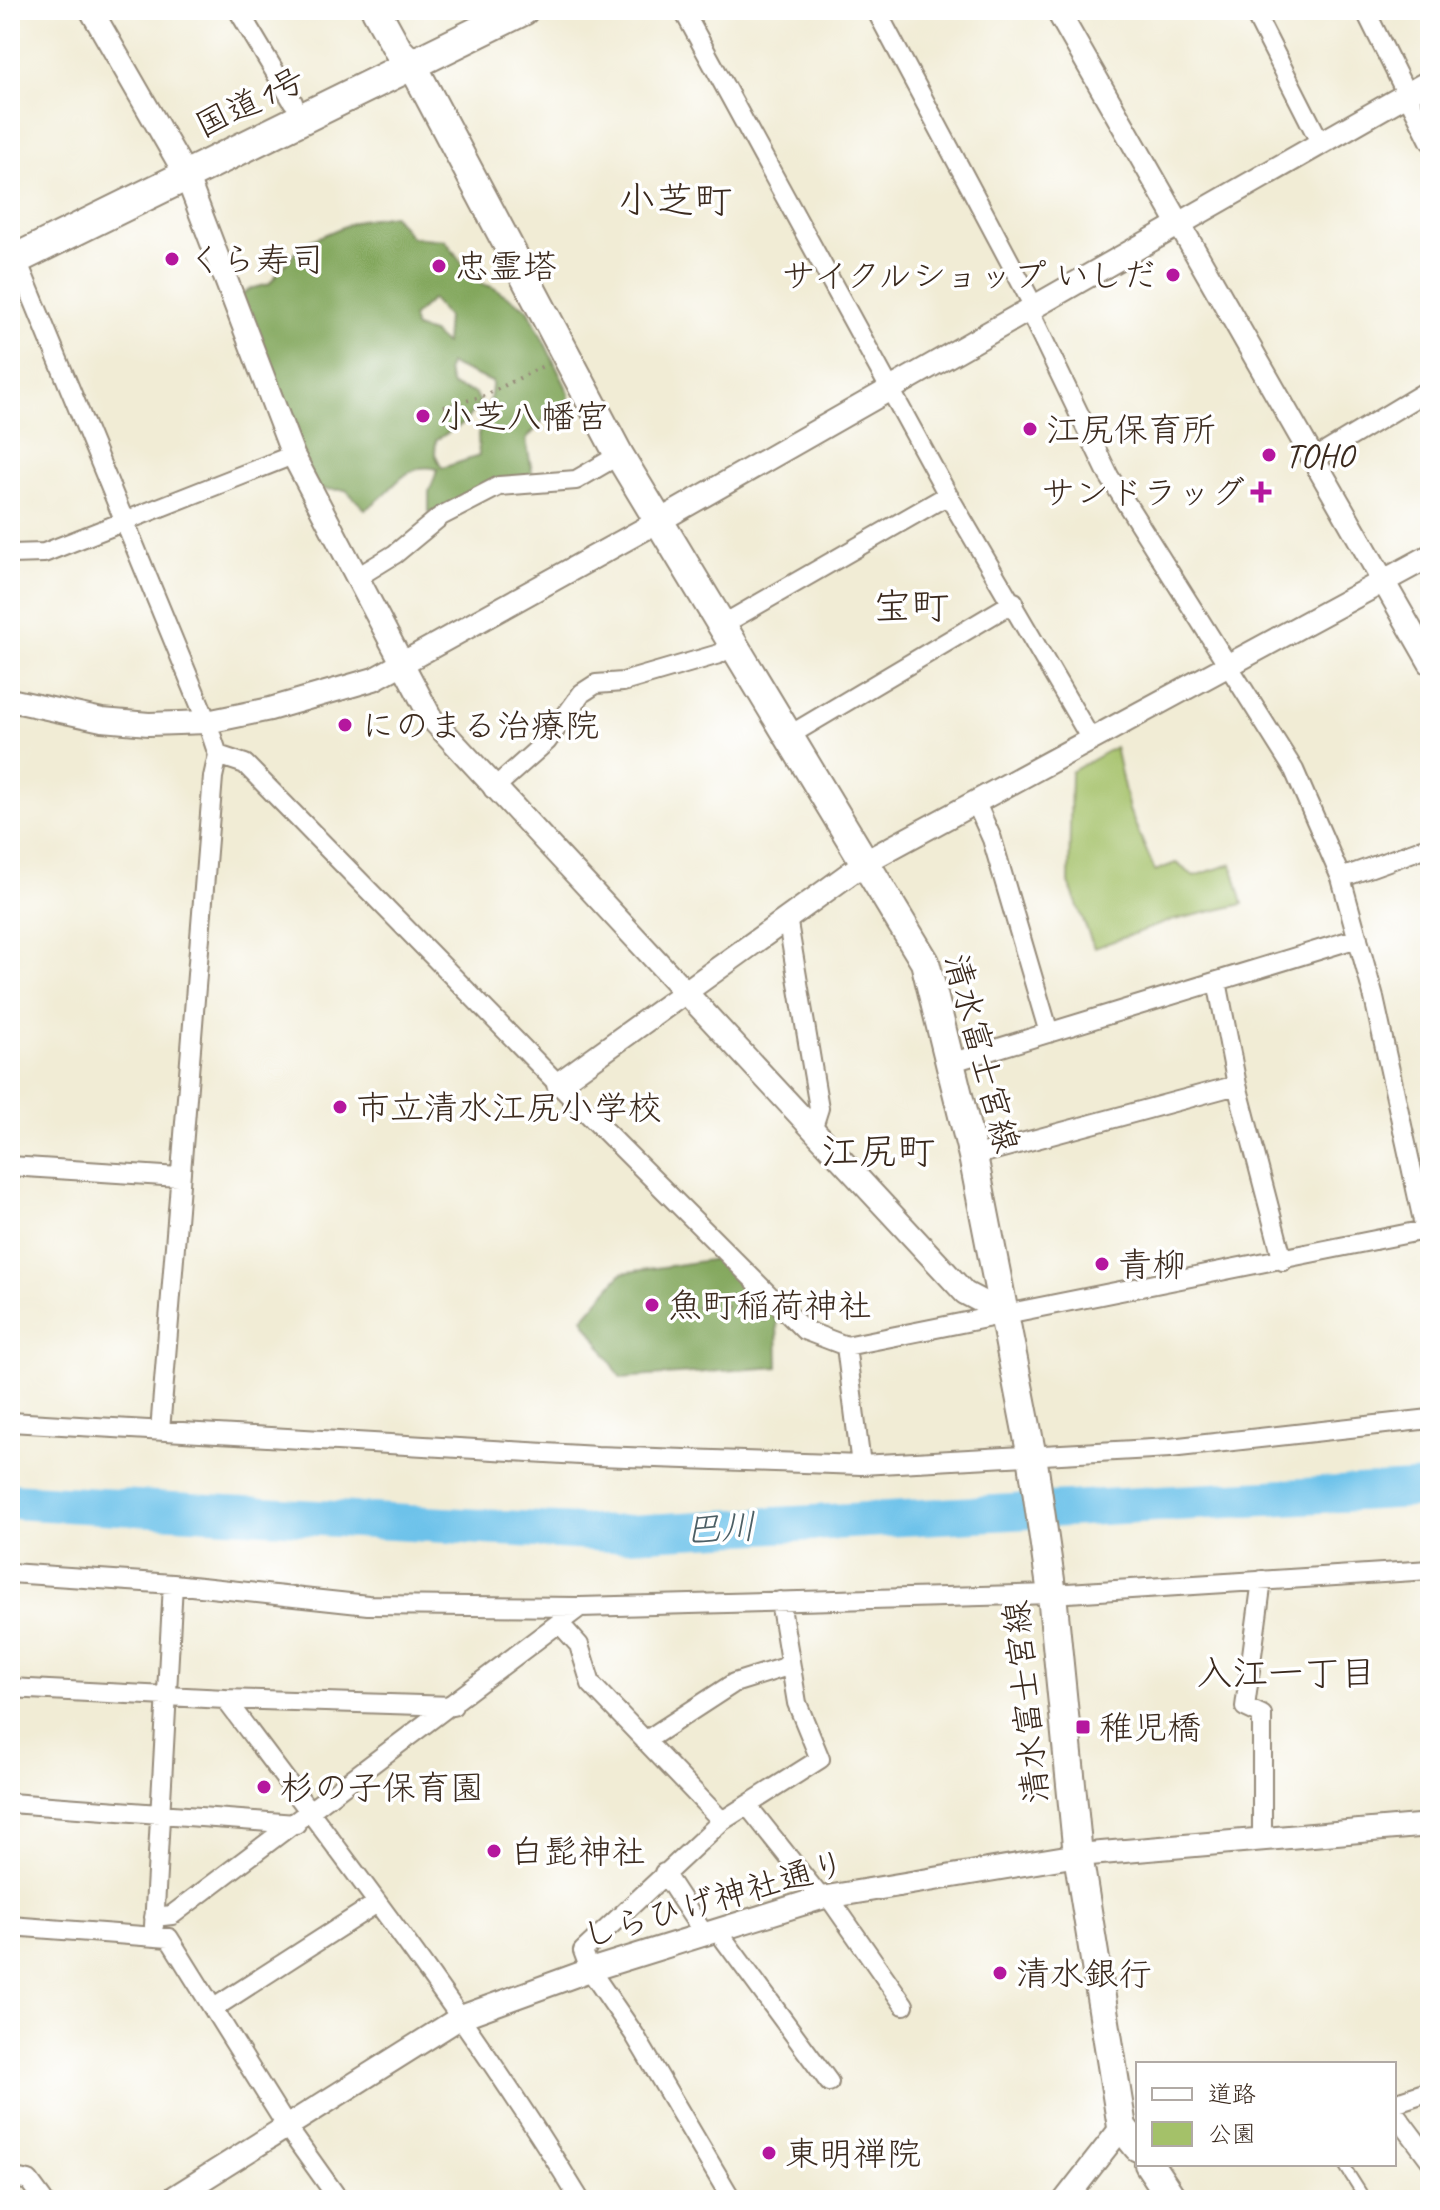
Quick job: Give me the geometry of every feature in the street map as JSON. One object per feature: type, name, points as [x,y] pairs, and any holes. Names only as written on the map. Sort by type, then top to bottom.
[{"type":"highway","name":"国道1号","points":[[12,251],[405,57],[479,10]]},
{"type":"highway","name":"国道1号","points":[[182,167],[293,102],[523,10]]},
{"type":"main road","name":"清水富士宮線","points":[[376,10],[405,57],[619,455],[867,861],[925,962],[953,1062],[1007,1315],[1051,1590],[1078,1855],[1136,2144]]},
{"type":"main road","name":"清水富士宮線","points":[[1151,2166],[1173,2200]]},
{"type":"street","points":[[91,10],[182,167],[293,455],[431,718],[493,789],[965,1293],[1007,1315]]},
{"type":"street","points":[[238,10],[293,102]]},
{"type":"street","points":[[683,10],[948,495],[1014,602],[1092,741]]},
{"type":"street","points":[[218,755],[245,764],[804,1330],[846,1346],[1428,1230],[1341,878],[1294,770],[1153,551],[1109,476],[1031,308],[876,10]]},
{"type":"street","points":[[1057,10],[1430,663]]},
{"type":"street","points":[[1253,10],[1320,142]]},
{"type":"street","points":[[1365,10],[1430,141]]},
{"type":"street","points":[[10,700],[102,720],[149,724],[207,722],[270,709],[374,679],[891,390],[1430,81]]},
{"type":"street","points":[[12,251],[125,520],[218,755],[179,1177],[160,1431]]},
{"type":"street","points":[[1312,460],[1430,389]]},
{"type":"street","points":[[10,554],[44,553],[293,455]]},
{"type":"street","points":[[356,578],[395,554],[441,516],[499,486],[576,480],[619,455]]},
{"type":"street","points":[[493,789],[547,741],[582,693],[596,684],[623,682],[719,654],[729,635],[948,495]]},
{"type":"street","points":[[558,1084],[867,861],[1430,556]]},
{"type":"street","points":[[790,735],[1014,602]]},
{"type":"street","points":[[976,803],[992,839],[1049,1033]]},
{"type":"street","points":[[1341,878],[1430,846]]},
{"type":"street","points":[[787,917],[819,1108],[812,1130]]},
{"type":"street","points":[[953,1062],[1358,938]]},
{"type":"street","points":[[1217,981],[1237,1085],[1283,1261]]},
{"type":"street","points":[[973,1156],[1237,1085]]},
{"type":"street","points":[[10,1166],[179,1177]]},
{"type":"street","points":[[846,1346],[861,1465]]},
{"type":"street","points":[[10,1422],[597,1456],[861,1465],[1032,1458],[1170,1448],[1430,1419]]},
{"type":"street","points":[[10,1573],[173,1584],[368,1605],[580,1607],[1051,1590],[1430,1570]]},
{"type":"street","points":[[1262,1580],[1245,1707],[1262,1715],[1262,1839]]},
{"type":"street","points":[[153,1937],[173,1584]]},
{"type":"street","points":[[732,2200],[634,2034],[590,1970],[583,1951],[722,1821],[820,1759],[797,1703],[788,1666],[780,1601]]},
{"type":"street","points":[[154,1917],[172,1915],[561,1625],[580,1607]]},
{"type":"street","points":[[561,1625],[579,1645],[591,1684],[722,1821]]},
{"type":"street","points":[[645,1741],[734,1683],[788,1666]]},
{"type":"street","points":[[10,1688],[168,1697],[453,1706]]},
{"type":"street","points":[[225,1699],[303,1818],[377,1903],[516,2094],[580,2200]]},
{"type":"street","points":[[10,1803],[303,1818]]},
{"type":"street","points":[[747,1805],[824,1897],[904,2005]]},
{"type":"street","name":"しらひげ神社通り","points":[[170,2200],[461,2017],[590,1970],[824,1897],[1078,1855],[1430,1825]]},
{"type":"street","points":[[664,1873],[829,2082]]},
{"type":"street","points":[[214,2008],[377,1903]]},
{"type":"street","points":[[10,1926],[169,1938],[287,2127],[339,2200]]},
{"type":"street","points":[[1396,2102],[1430,2091]]},
{"type":"street","points":[[1396,2115],[1430,2160]]},
{"type":"street","points":[[1065,2200],[1136,2144]]},
{"type":"street","points":[[10,2177],[29,2181],[43,2200]]},
{"type":"lane","points":[[1344,2166],[1366,2200]]},
{"type":"path","points":[[444,407],[484,396],[553,361]]},
{"type":"path","points":[[696,1306],[728,1304],[784,1327],[804,1330]]},
{"type":"green space","points":[[393,215],[411,237],[445,240],[476,282],[492,287],[528,309],[569,393],[569,407],[557,417],[545,418],[526,440],[533,477],[443,511],[429,512],[429,492],[438,469],[415,469],[365,509],[346,490],[311,489],[236,299],[250,289],[269,284],[302,244],[359,220]],"holes":[[[432,299],[447,317],[445,344],[432,333],[415,328],[412,318]],[[449,364],[492,382],[492,388],[486,424],[478,434],[479,456],[442,468],[435,454],[436,440],[464,423],[480,402],[475,393],[452,386],[447,371]]]},
{"type":"green space","points":[[1115,747],[1129,810],[1155,871],[1176,863],[1194,876],[1232,864],[1243,904],[1170,921],[1094,948],[1069,883],[1071,772]]},
{"type":"green space","points":[[716,1259],[777,1319],[778,1367],[621,1378],[583,1318],[622,1273]]},
{"type":"waterway","name":"巴川","points":[[10,1501],[611,1534],[1430,1489]]},
{"type":"place","name":"くら寿司","points":[[172,259]]},
{"type":"place","name":"忠霊塔","points":[[439,266]]},
{"type":"place","name":"サイクルショップ いしだ","points":[[1173,275]]},
{"type":"place","name":"小芝八幡宮","points":[[423,416]]},
{"type":"place","name":"江尻保育所","points":[[1030,429]]},
{"type":"place","name":"TOHO","points":[[1269,455]]},
{"type":"place","name":"サンドラッグ","points":[[1261,492]]},
{"type":"place","name":"にのまる治療院","points":[[345,725]]},
{"type":"place","name":"市立清水江尻小学校","points":[[340,1107]]},
{"type":"place","name":"青柳","points":[[1102,1264]]},
{"type":"place","name":"魚町稲荷神社","points":[[652,1305]]},
{"type":"place","name":"稚児橋","points":[[1083,1727]]},
{"type":"place","name":"杉の子保育園","points":[[264,1787]]},
{"type":"place","name":"白髭神社","points":[[494,1851]]},
{"type":"place","name":"清水銀行","points":[[1000,1973]]},
{"type":"place","name":"東明禅院","points":[[769,2153]]},
{"type":"district","name":"小芝町","points":[[675,200]]},
{"type":"district","name":"宝町","points":[[911,606]]},
{"type":"district","name":"江尻町","points":[[878,1151]]},
{"type":"district","name":"入江一丁目","points":[[1286,1673]]}]
